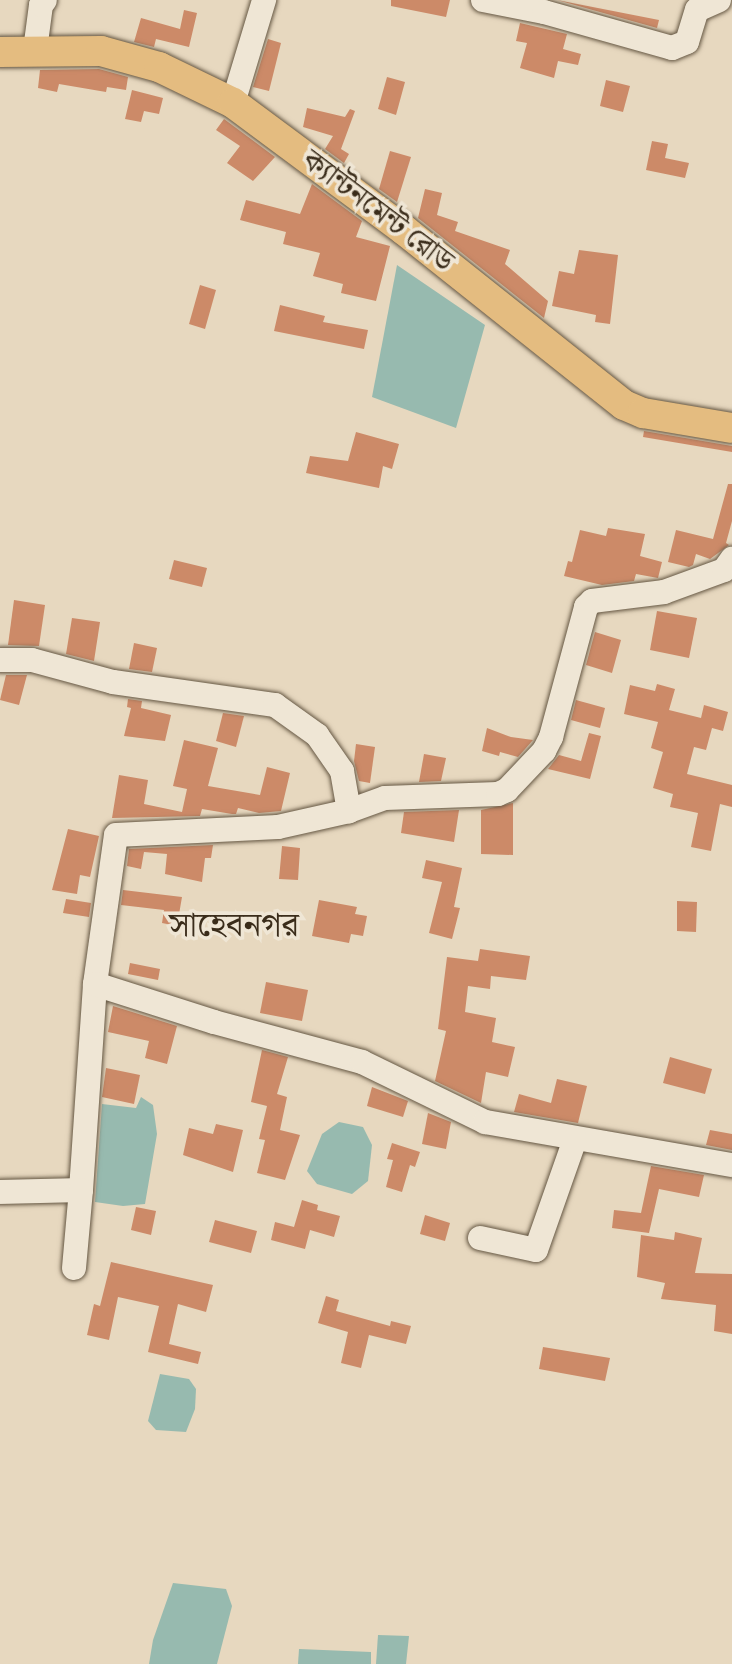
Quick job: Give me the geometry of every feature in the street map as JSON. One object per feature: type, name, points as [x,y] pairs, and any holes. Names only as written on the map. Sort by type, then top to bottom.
[{"type":"main road","name":"ক্যান্টনমেন্ট রোড","points":[[0,52],[101,51],[159,67],[233,103],[404,230],[624,405],[643,413],[732,428]]},
{"type":"street","points":[[35,50],[41,5],[45,0]]},
{"type":"street","points":[[233,103],[264,0]]},
{"type":"street","points":[[483,0],[544,12],[672,48],[687,42],[697,10],[719,0]]},
{"type":"street","points":[[74,1268],[95,984],[116,835],[278,827],[349,811],[385,798],[498,794],[507,790],[544,751],[551,737],[586,607],[592,601],[664,592],[724,570],[732,559]]},
{"type":"street","points":[[0,660],[32,660],[113,682],[275,705],[317,735],[342,771],[349,811]]},
{"type":"street","points":[[95,984],[214,1022],[362,1062],[485,1122],[732,1165]]},
{"type":"street","points":[[480,1238],[536,1250],[575,1139]]},
{"type":"street","points":[[0,1192],[81,1190]]},
{"type":"water","points":[[397,265],[485,325],[456,428],[372,397]]},
{"type":"water","points":[[141,1097],[153,1105],[157,1134],[145,1204],[123,1206],[95,1202],[102,1104],[136,1108]]},
{"type":"water","points":[[339,1122],[363,1127],[372,1145],[368,1181],[352,1194],[317,1184],[307,1171],[322,1134]]},
{"type":"water","points":[[160,1374],[189,1379],[196,1389],[195,1409],[186,1432],[156,1430],[148,1421]]},
{"type":"water","points":[[173,1583],[226,1589],[232,1606],[217,1664],[149,1664],[153,1640]]},
{"type":"water","points":[[378,1635],[409,1636],[406,1664],[376,1664]]},
{"type":"water","points":[[299,1649],[371,1652],[371,1664],[298,1664]]},
{"type":"building","points":[[391,0],[450,0],[446,17],[391,6]]},
{"type":"building","points":[[557,0],[659,20],[657,28]]},
{"type":"building","points":[[184,10],[197,13],[189,47],[156,39],[154,47],[134,42],[141,18],[180,29]]},
{"type":"building","points":[[520,23],[567,34],[563,49],[581,54],[578,65],[558,61],[554,78],[520,68],[527,43],[516,41]]},
{"type":"building","points":[[268,39],[281,43],[269,91],[253,87]]},
{"type":"building","points":[[99,69],[128,77],[126,90],[107,87],[106,92],[59,84],[57,92],[38,88],[40,70]]},
{"type":"building","points":[[387,77],[405,82],[396,115],[378,109]]},
{"type":"building","points":[[606,80],[630,86],[623,112],[600,106]]},
{"type":"building","points":[[132,90],[163,98],[159,114],[144,111],[141,122],[125,119]]},
{"type":"building","points":[[307,108],[345,117],[350,109],[355,111],[341,149],[349,154],[344,163],[325,149],[333,136],[303,127]]},
{"type":"building","points":[[224,119],[275,157],[253,181],[227,163],[240,146],[216,130]]},
{"type":"building","points":[[652,141],[668,144],[665,158],[689,163],[685,178],[646,170]]},
{"type":"building","points":[[390,151],[411,157],[397,202],[379,189]]},
{"type":"building","points":[[312,184],[362,221],[356,237],[390,246],[376,301],[341,293],[343,284],[313,276],[320,253],[283,244],[286,232],[240,220],[246,200],[300,214]]},
{"type":"building","points":[[425,189],[442,193],[437,215],[458,222],[455,231],[510,250],[505,264],[548,301],[544,318],[418,218]]},
{"type":"building","points":[[579,250],[618,255],[610,324],[595,322],[596,315],[552,306],[559,271],[574,274]]},
{"type":"building","points":[[200,285],[216,290],[205,329],[189,324]]},
{"type":"building","points":[[280,305],[325,316],[323,322],[368,330],[364,349],[274,331]]},
{"type":"building","points":[[644,431],[732,446],[732,452],[643,437]]},
{"type":"building","points":[[356,432],[399,444],[392,469],[383,466],[379,488],[306,473],[310,456],[348,461]]},
{"type":"building","points":[[728,484],[732,484],[732,521],[726,543],[729,545],[710,559],[696,554],[693,565],[689,567],[668,562],[676,530],[713,539]]},
{"type":"building","points":[[608,528],[645,534],[640,556],[662,562],[658,578],[636,574],[634,581],[602,585],[564,576],[568,561],[572,562],[580,530],[606,536]]},
{"type":"building","points":[[174,560],[207,568],[202,587],[169,579]]},
{"type":"building","points":[[14,600],[45,605],[39,646],[8,645]]},
{"type":"building","points":[[657,611],[697,618],[689,658],[650,650]]},
{"type":"building","points":[[72,618],[100,622],[94,661],[66,654]]},
{"type":"building","points":[[595,632],[621,640],[612,673],[586,665]]},
{"type":"building","points":[[134,643],[157,648],[152,672],[129,669]]},
{"type":"building","points":[[6,675],[27,675],[19,705],[0,700]]},
{"type":"building","points":[[657,684],[675,689],[669,710],[701,718],[704,705],[728,712],[723,731],[712,728],[706,750],[694,747],[687,774],[732,785],[732,807],[720,804],[711,851],[691,847],[698,813],[670,807],[673,794],[653,788],[663,752],[651,748],[658,722],[624,714],[630,685],[655,691]]},
{"type":"building","points":[[128,699],[142,701],[141,708],[171,715],[165,741],[124,736],[131,708],[127,707]]},
{"type":"building","points":[[576,700],[605,708],[600,728],[571,720]]},
{"type":"building","points":[[223,713],[244,716],[236,747],[216,741]]},
{"type":"building","points":[[487,728],[511,737],[533,740],[518,757],[500,752],[499,756],[482,751]]},
{"type":"building","points":[[589,733],[601,736],[590,779],[548,769],[559,755],[581,761]]},
{"type":"building","points":[[184,740],[218,748],[208,786],[260,795],[267,767],[290,773],[281,811],[259,813],[238,808],[236,814],[232,814],[202,809],[200,816],[112,818],[119,775],[148,780],[144,804],[182,812],[187,789],[173,786]]},
{"type":"building","points":[[356,744],[375,747],[370,783],[359,781],[354,761]]},
{"type":"building","points":[[424,754],[446,758],[441,781],[419,782]]},
{"type":"building","points":[[513,803],[513,855],[481,854],[481,810]]},
{"type":"building","points":[[459,810],[454,842],[401,833],[404,812]]},
{"type":"building","points":[[68,829],[99,836],[90,877],[80,875],[77,894],[52,890]]},
{"type":"building","points":[[213,845],[211,858],[205,858],[202,882],[165,874],[167,854],[144,852],[141,869],[127,866],[129,849]]},
{"type":"building","points":[[282,846],[300,848],[298,880],[279,879]]},
{"type":"building","points":[[426,860],[462,868],[454,907],[460,908],[452,939],[429,933],[442,882],[422,878]]},
{"type":"building","points":[[123,890],[182,897],[177,926],[162,923],[164,910],[121,905]]},
{"type":"building","points":[[66,899],[91,903],[89,917],[63,913]]},
{"type":"building","points":[[319,900],[357,907],[355,914],[367,916],[363,936],[351,934],[349,943],[312,936]]},
{"type":"building","points":[[677,901],[697,902],[696,932],[677,931]]},
{"type":"building","points":[[480,949],[530,956],[526,980],[491,976],[490,989],[468,986],[465,1012],[496,1018],[492,1042],[515,1047],[508,1077],[486,1072],[481,1103],[435,1081],[446,1031],[438,1029],[447,957],[478,961]]},
{"type":"building","points":[[130,963],[160,969],[158,980],[128,974]]},
{"type":"building","points":[[266,982],[308,990],[302,1021],[260,1013]]},
{"type":"building","points":[[113,1006],[177,1026],[167,1064],[145,1058],[149,1041],[108,1032]]},
{"type":"building","points":[[262,1050],[288,1057],[277,1094],[287,1097],[280,1130],[300,1135],[285,1180],[257,1173],[265,1140],[259,1139],[267,1106],[251,1102]]},
{"type":"building","points":[[670,1057],[712,1069],[705,1094],[663,1083]]},
{"type":"building","points":[[106,1068],[140,1075],[134,1104],[102,1097]]},
{"type":"building","points":[[557,1079],[587,1086],[578,1123],[514,1112],[519,1094],[551,1103]]},
{"type":"building","points":[[372,1087],[408,1101],[403,1117],[367,1106]]},
{"type":"building","points":[[428,1113],[451,1122],[446,1149],[422,1144]]},
{"type":"building","points":[[216,1124],[243,1130],[233,1172],[183,1155],[189,1128],[213,1134]]},
{"type":"building","points":[[710,1130],[732,1134],[732,1150],[706,1145]]},
{"type":"building","points":[[392,1143],[420,1152],[415,1167],[410,1165],[402,1192],[386,1187],[393,1160],[387,1159]]},
{"type":"building","points":[[651,1166],[704,1175],[699,1197],[659,1189],[649,1233],[612,1228],[614,1210],[641,1213]]},
{"type":"building","points":[[302,1200],[318,1205],[317,1210],[340,1216],[334,1237],[310,1230],[305,1249],[271,1240],[275,1222],[294,1227]]},
{"type":"building","points":[[136,1207],[156,1211],[151,1235],[131,1230]]},
{"type":"building","points":[[425,1215],[450,1223],[445,1241],[420,1234]]},
{"type":"building","points":[[215,1220],[257,1231],[251,1253],[209,1242]]},
{"type":"building","points":[[675,1232],[702,1238],[695,1273],[732,1274],[732,1334],[714,1331],[716,1305],[661,1299],[665,1283],[637,1277],[641,1235],[674,1240]]},
{"type":"building","points":[[111,1262],[213,1285],[206,1312],[178,1304],[169,1344],[201,1352],[198,1364],[148,1352],[159,1306],[118,1297],[109,1340],[87,1335],[94,1304],[100,1306]]},
{"type":"building","points":[[326,1296],[339,1300],[336,1311],[390,1326],[391,1321],[411,1326],[406,1344],[369,1335],[361,1368],[341,1363],[348,1332],[318,1323]]},
{"type":"building","points":[[543,1347],[610,1358],[605,1381],[539,1369]]},
{"type":"district","name":"সাহেবনগর","points":[[234,927]]}]
